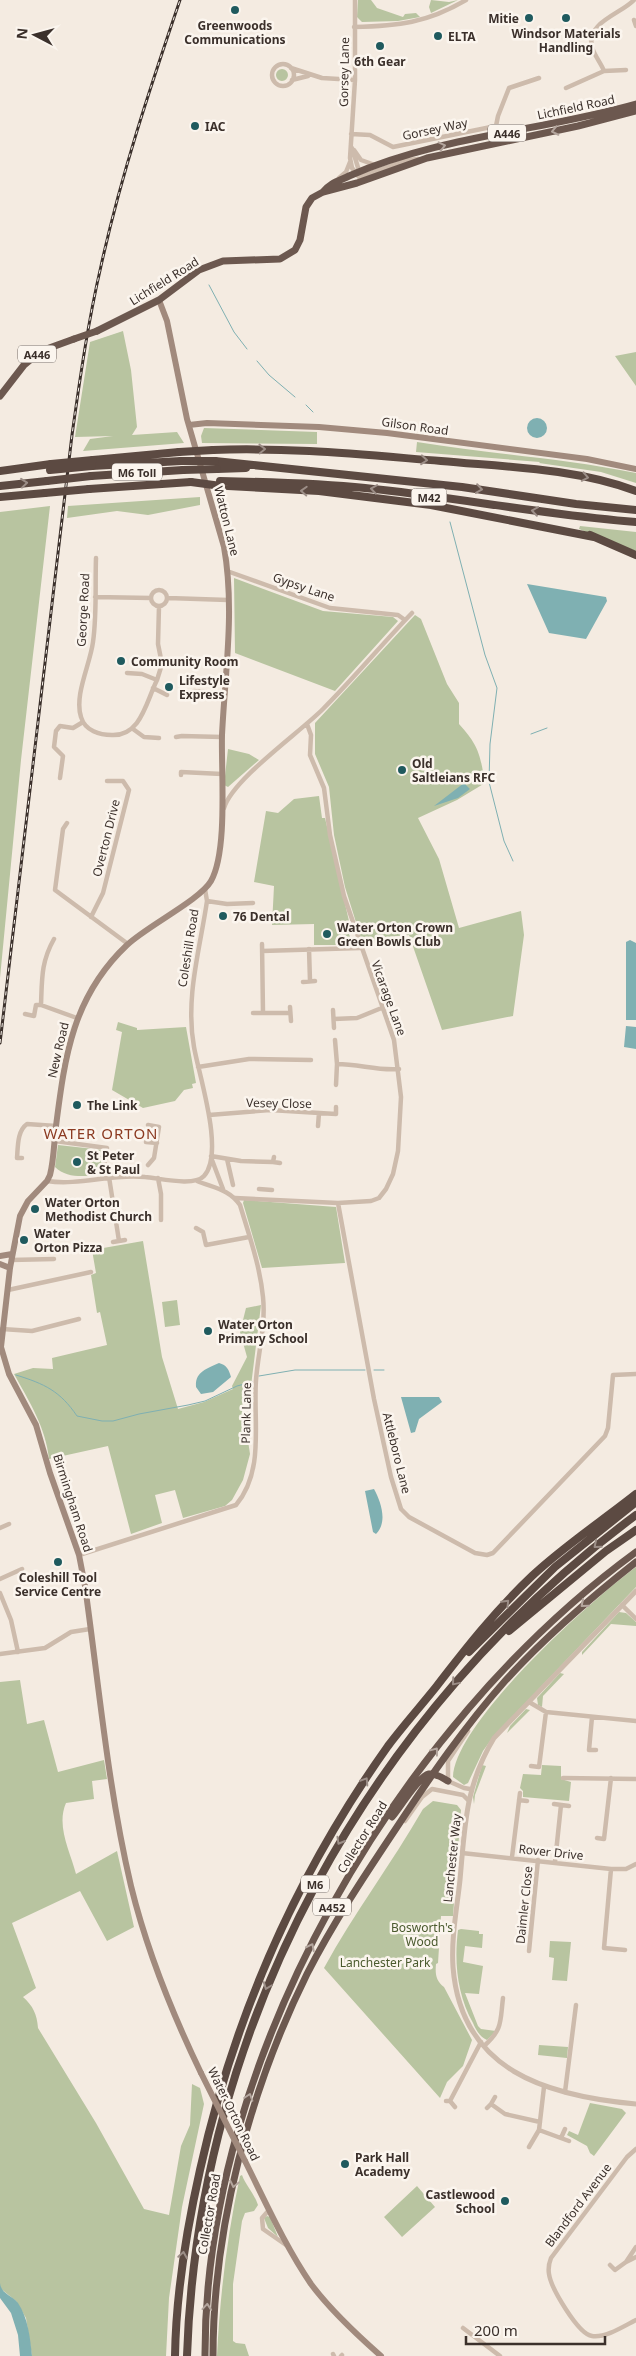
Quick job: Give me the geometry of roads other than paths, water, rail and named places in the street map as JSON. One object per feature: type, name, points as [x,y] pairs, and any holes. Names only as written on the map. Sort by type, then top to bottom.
[{"type":"highway","name":"Lichfield Road","points":[[0,396],[24,365],[41,351],[97,331],[159,300],[199,270],[218,263],[244,259],[280,259],[295,250],[300,240],[306,207],[312,198],[358,176],[378,164],[443,146],[576,119],[636,104]]},
{"type":"highway","name":"Lichfield Road","points":[[323,192],[331,184],[427,158],[636,112]]},
{"type":"highway","points":[[0,472],[179,452],[280,449],[503,466],[581,476],[636,491]]},
{"type":"highway","points":[[92,463],[181,461],[216,465]]},
{"type":"highway","name":"M6 Toll","points":[[0,486],[90,476],[183,470],[216,465],[273,468]]},
{"type":"highway","name":"M42","points":[[273,468],[340,472],[462,486],[576,504],[636,510]]},
{"type":"highway","name":"M42","points":[[0,497],[189,482],[308,483],[366,488],[636,522]]},
{"type":"highway","name":"M42","points":[[221,483],[319,491],[392,500],[490,515],[594,537]]},
{"type":"highway","points":[[444,499],[577,530],[636,555]]},
{"type":"highway","points":[[430,1694],[486,1623],[533,1575],[636,1494]]},
{"type":"highway","name":"M6","points":[[175,2356],[182,2260],[211,2120],[237,2034],[268,1955],[317,1858],[380,1757],[430,1694],[493,1626],[554,1567],[636,1502]]},
{"type":"highway","name":"M6","points":[[187,2356],[193,2270],[209,2170],[249,2031],[272,1973],[316,1883],[362,1804],[413,1733],[469,1665],[540,1594],[607,1536],[636,1515]]},
{"type":"highway","points":[[469,1665],[599,1557],[636,1530]]},
{"type":"highway","name":"Collector Road","points":[[205,2356],[214,2244],[227,2178],[242,2118],[264,2052],[300,1969],[335,1903],[374,1838],[439,1746],[498,1674],[560,1612],[636,1552]]},
{"type":"highway","name":"Collector Road","points":[[213,2356],[216,2297],[224,2234],[249,2122],[270,2058],[326,1938],[371,1866],[433,1774],[487,1703],[523,1662],[567,1619],[636,1562]]},
{"type":"highway","points":[[374,1838],[400,1808],[420,1780],[427,1774],[433,1774],[448,1781]]},
{"type":"main road","name":"Watton Lane","points":[[159,300],[167,321],[189,425],[224,547],[227,571],[228,669],[222,737],[222,814]]},
{"type":"main road","name":"Gilson Road","points":[[189,425],[207,423],[319,427],[386,433],[587,459],[636,469]]},
{"type":"main road","points":[[205,889],[216,870],[222,814]]},
{"type":"main road","name":"New Road","points":[[47,1181],[51,1170],[66,1053],[77,1018],[101,975],[128,944],[205,889]]},
{"type":"main road","name":"Birmingham Road","points":[[47,1181],[32,1196],[22,1210],[10,1268],[1,1347],[9,1374],[36,1425],[78,1555],[124,1850]]},
{"type":"main road","points":[[0,1256],[12,1257]]},
{"type":"main road","points":[[0,1264],[10,1268]]},
{"type":"main road","name":"Water Orton Road","points":[[124,1850],[131,1886],[151,1956],[173,2013],[201,2074],[269,2210],[312,2285],[332,2309],[381,2356]]},
{"type":"street","name":"Gorsey Lane","points":[[355,0],[355,80],[350,158],[358,176]]},
{"type":"street","points":[[354,27],[406,24],[445,12],[466,0]]},
{"type":"street","points":[[604,71],[593,48],[593,33],[600,23],[634,0]]},
{"type":"street","points":[[634,20],[635,27]]},
{"type":"street","points":[[309,75],[281,85],[276,83],[272,77],[273,70],[278,65],[284,64],[309,75],[355,80]]},
{"type":"street","points":[[292,68],[292,80]]},
{"type":"street","points":[[566,88],[604,71],[626,70]]},
{"type":"street","name":"Gorsey Way","points":[[351,134],[370,135],[393,147],[496,126],[509,88],[539,78]]},
{"type":"street","name":"Gorsey Lane","points":[[351,145],[358,176]]},
{"type":"street","points":[[351,145],[361,160],[367,164],[378,164]]},
{"type":"street","points":[[331,184],[346,172],[350,158]]},
{"type":"street","name":"George Road","points":[[83,722],[80,704],[83,680],[93,643],[96,558]]},
{"type":"street","name":"Gypsy Lane","points":[[227,571],[330,608],[398,615],[404,620]]},
{"type":"street","points":[[151,598],[154,591],[162,590],[167,594],[168,598]]},
{"type":"street","points":[[95,596],[151,598]]},
{"type":"street","points":[[151,598],[155,605],[159,606],[165,604],[168,598]]},
{"type":"street","points":[[168,598],[228,600]]},
{"type":"street","points":[[60,778],[63,756],[54,748],[56,732],[60,726],[73,728],[83,722],[91,730],[99,733],[121,735],[133,729],[157,680],[162,664],[158,644],[159,606]]},
{"type":"street","points":[[222,814],[232,792],[249,774],[307,724],[412,613]]},
{"type":"street","points":[[127,673],[142,674],[157,680]]},
{"type":"street","points":[[200,692],[201,684]]},
{"type":"street","points":[[153,688],[166,695]]},
{"type":"street","points":[[194,692],[225,694]]},
{"type":"street","name":"Vicarage Lane","points":[[235,1198],[338,1203],[363,1202],[379,1198],[393,1174],[398,1151],[401,1118],[399,1069],[394,1040],[384,1007],[360,948],[344,896],[330,835],[324,788],[310,755],[311,735],[307,724]]},
{"type":"street","points":[[133,729],[144,737],[159,738]]},
{"type":"street","points":[[176,737],[222,737]]},
{"type":"street","points":[[181,775],[181,772],[222,774]]},
{"type":"street","name":"Overton Drive","points":[[91,917],[103,893],[129,790],[123,781],[107,781]]},
{"type":"street","points":[[222,790],[232,792]]},
{"type":"street","points":[[67,823],[63,829],[55,890],[128,944]]},
{"type":"street","name":"Coleshill Road","points":[[205,889],[207,901],[192,994],[192,1029],[209,1115],[212,1142],[211,1158]]},
{"type":"street","points":[[207,901],[227,904],[253,903]]},
{"type":"street","points":[[41,1005],[42,969],[47,952],[54,939]]},
{"type":"street","points":[[262,944],[263,1013]]},
{"type":"street","points":[[262,951],[360,948]]},
{"type":"street","points":[[303,982],[312,981],[309,949]]},
{"type":"street","points":[[25,1014],[34,1016],[36,1005],[41,1005],[77,1018]]},
{"type":"street","points":[[290,1007],[291,1021]]},
{"type":"street","points":[[334,1019],[357,1018],[384,1007]]},
{"type":"street","points":[[334,1010],[334,1028]]},
{"type":"street","points":[[252,1013],[290,1013]]},
{"type":"street","points":[[335,1040],[336,1085]]},
{"type":"street","points":[[198,1067],[249,1059],[304,1062],[311,1060]]},
{"type":"street","points":[[337,1064],[354,1064],[384,1071],[399,1069]]},
{"type":"street","name":"Vesey Close","points":[[209,1115],[270,1110],[336,1114],[336,1107]]},
{"type":"street","name":"Vesey Close","points":[[318,1126],[320,1114]]},
{"type":"street","points":[[22,1158],[17,1158],[20,1130],[23,1126],[27,1124],[56,1126]]},
{"type":"street","points":[[148,1125],[159,1127],[158,1143],[154,1158],[148,1165]]},
{"type":"street","points":[[54,1141],[107,1148],[102,1178]]},
{"type":"street","points":[[146,1142],[158,1143]]},
{"type":"street","points":[[211,1158],[273,1159],[280,1163]]},
{"type":"street","points":[[47,1181],[146,1174],[158,1178],[188,1182],[197,1180],[206,1174],[211,1158]]},
{"type":"street","points":[[211,1158],[223,1189]]},
{"type":"street","points":[[227,1159],[233,1185]]},
{"type":"street","points":[[109,1177],[119,1241]]},
{"type":"street","points":[[158,1178],[161,1194],[161,1220]]},
{"type":"street","points":[[197,1180],[223,1189],[235,1198]]},
{"type":"street","points":[[258,1189],[272,1190]]},
{"type":"street","points":[[265,1190],[265,1198]]},
{"type":"street","name":"Plank Lane","points":[[78,1555],[228,1508],[236,1505],[243,1497],[257,1441],[256,1380],[263,1316],[263,1294],[240,1205],[235,1198]]},
{"type":"street","name":"Attleboro Lane","points":[[338,1203],[362,1338],[391,1477],[401,1509],[419,1523],[475,1553],[487,1555],[497,1550],[605,1436],[614,1375],[636,1374]]},
{"type":"street","points":[[196,1228],[203,1232],[206,1245],[249,1237]]},
{"type":"street","points":[[113,1242],[125,1240]]},
{"type":"street","points":[[12,1257],[54,1259]]},
{"type":"street","points":[[8,1290],[91,1272]]},
{"type":"street","points":[[2,1330],[32,1331],[79,1319]]},
{"type":"street","points":[[0,1526],[9,1524]]},
{"type":"street","points":[[0,1579],[22,1569]]},
{"type":"street","points":[[16,1572],[18,1578]]},
{"type":"street","name":"Lanchester Way","points":[[636,1591],[494,1738],[484,1755],[470,1789],[468,1800],[453,1953],[455,1979],[461,2008],[483,2044],[509,2069],[525,2079],[544,2087],[636,2104]]},
{"type":"street","points":[[0,1593],[11,1620],[18,1652]]},
{"type":"street","points":[[622,1605],[636,1619]]},
{"type":"street","points":[[0,1654],[46,1648],[71,1632],[90,1629]]},
{"type":"street","points":[[529,1702],[546,1712],[636,1721]]},
{"type":"street","points":[[470,1789],[448,1781],[448,1761],[487,1703]]},
{"type":"street","points":[[531,1766],[539,1767],[546,1712]]},
{"type":"street","points":[[592,1716],[589,1750],[596,1750]]},
{"type":"street","points":[[564,1778],[636,1779]]},
{"type":"street","points":[[597,1838],[604,1839],[611,1778]]},
{"type":"street","points":[[574,1786],[575,1779]]},
{"type":"street","points":[[326,1938],[422,1797],[432,1789],[463,1795],[468,1800]]},
{"type":"street","points":[[512,1858],[520,1793]]},
{"type":"street","points":[[519,1800],[527,1800]]},
{"type":"street","points":[[554,1804],[569,1806]]},
{"type":"street","points":[[555,1862],[561,1805]]},
{"type":"street","name":"Rover Drive","points":[[462,1852],[612,1869],[626,1869],[636,1864]]},
{"type":"street","name":"Daimler Close","points":[[529,1951],[538,1860]]},
{"type":"street","points":[[612,1869],[604,1948],[625,1950]]},
{"type":"street","points":[[455,2107],[448,2101],[470,2067],[473,2054],[494,2037],[500,2028],[503,1998]]},
{"type":"street","points":[[565,2092],[576,2005]]},
{"type":"street","points":[[452,2082],[457,2085]]},
{"type":"street","points":[[529,2147],[540,2122],[544,2087]]},
{"type":"street","points":[[495,2097],[489,2106],[506,2114],[540,2122]]},
{"type":"street","points":[[562,2138],[565,2129]]},
{"type":"street","points":[[538,2130],[569,2140]]},
{"type":"street","name":"Blandford Avenue","points":[[636,2149],[627,2157],[551,2258],[549,2269],[551,2281],[576,2324],[585,2334],[600,2336],[636,2320]]},
{"type":"street","points":[[269,2210],[260,2222],[263,2229],[288,2246]]},
{"type":"street","points":[[626,2262],[636,2247]]},
{"type":"street","points":[[610,2265],[615,2270],[636,2257]]},
{"type":"street","points":[[463,2328],[500,2356]]},
{"type":"water","points":[[537,418],[544,421],[547,428],[544,435],[537,438],[530,435],[527,428],[530,421]]},
{"type":"water","points":[[527,584],[606,597],[607,601],[586,639],[549,633]]},
{"type":"water","points":[[464,783],[470,789],[458,798],[434,806]]},
{"type":"water","points":[[630,940],[636,943],[636,1020],[626,1020],[626,942]]},
{"type":"water","points":[[626,1026],[636,1027],[636,1049],[624,1047]]},
{"type":"water","points":[[219,1363],[227,1368],[231,1377],[213,1392],[201,1394],[196,1387],[199,1374]]},
{"type":"water","points":[[401,1397],[439,1397],[442,1402],[419,1419],[415,1432],[411,1433]]},
{"type":"water","points":[[374,1489],[382,1512],[382,1524],[376,1534],[373,1532],[365,1491]]},
{"type":"water","points":[[0,2283],[2,2290],[18,2303],[24,2315],[32,2356],[20,2356],[18,2335],[11,2313],[0,2298]]},
{"type":"waterway","points":[[209,285],[234,332],[247,349]]},
{"type":"waterway","points":[[257,361],[269,375],[295,397]]},
{"type":"waterway","points":[[306,405],[313,412]]},
{"type":"waterway","points":[[450,522],[485,655],[497,688],[490,744],[489,782],[504,841],[513,861]]},
{"type":"waterway","points":[[531,734],[547,728]]},
{"type":"waterway","points":[[259,1376],[295,1370],[365,1370]]},
{"type":"waterway","points":[[374,1370],[384,1370]]},
{"type":"waterway","points":[[16,1375],[44,1385],[58,1394],[77,1416],[102,1421],[113,1421],[205,1401],[237,1386],[252,1382]]},
{"type":"railway","points":[[0,1043],[72,435],[88,329],[109,232],[127,165],[180,0]]},
{"type":"place","name":"Greenwoods Communications","points":[[235,10]]},
{"type":"place","name":"Mitie","points":[[529,18]]},
{"type":"place","name":"Windsor Materials Handling","points":[[566,18]]},
{"type":"place","name":"ELTA","points":[[438,36]]},
{"type":"place","name":"6th Gear","points":[[380,46]]},
{"type":"place","name":"IAC","points":[[195,126]]},
{"type":"place","name":"Community Room","points":[[121,661]]},
{"type":"place","name":"Lifestyle Express","points":[[169,687]]},
{"type":"place","name":"Old Saltleians RFC","points":[[402,770]]},
{"type":"place","name":"76 Dental","points":[[223,916]]},
{"type":"place","name":"Water Orton Crown Green Bowls Club","points":[[327,934]]},
{"type":"place","name":"The Link","points":[[77,1105]]},
{"type":"place","name":"St Peter & St Paul","points":[[77,1162]]},
{"type":"place","name":"Water Orton Methodist Church","points":[[35,1209]]},
{"type":"place","name":"Water Orton Pizza","points":[[24,1240]]},
{"type":"place","name":"Water Orton Primary School","points":[[208,1331]]},
{"type":"place","name":"Coleshill Tool Service Centre","points":[[58,1562]]},
{"type":"place","name":"Park Hall Academy","points":[[345,2164]]},
{"type":"place","name":"Castlewood School","points":[[505,2201]]},
{"type":"district","name":"WATER ORTON","points":[[101,1133]]},
{"type":"park label","name":"Bosworth's Wood","points":[[422,1934]]},
{"type":"park label","name":"Lanchester Park","points":[[385,1962]]}]
